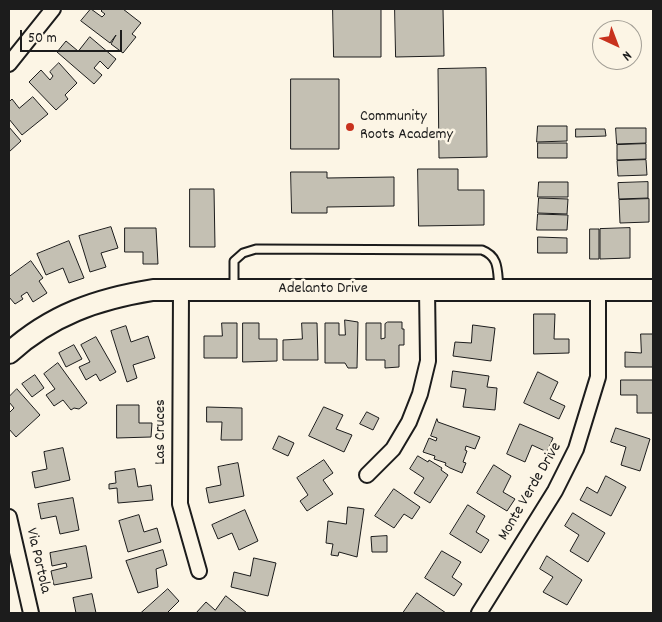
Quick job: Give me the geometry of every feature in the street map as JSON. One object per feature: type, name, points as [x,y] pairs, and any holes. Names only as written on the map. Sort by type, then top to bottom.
[{"type":"street","points":[[9,64],[53,9]]},
{"type":"street","name":"Adelanto Drive","points":[[9,354],[52,320],[86,306],[123,295],[153,290],[653,290]]},
{"type":"street","name":"Las Cruces","points":[[182,290],[180,504],[199,571]]},
{"type":"street","points":[[367,475],[393,449],[409,422],[420,394],[428,361],[427,290]]},
{"type":"street","name":"Monte Verde Drive","points":[[479,613],[555,491],[576,449],[598,377],[598,291]]},
{"type":"street","name":"Via Portola","points":[[9,517],[31,613]]},
{"type":"lane","points":[[234,290],[234,261],[243,253],[256,249],[276,249],[482,250],[492,254],[496,260],[499,290]]},
{"type":"building","points":[[91,9],[102,17],[105,14],[101,11],[103,9],[123,9],[141,23],[132,34],[136,37],[123,53],[111,44],[116,35],[110,43],[81,21]]},
{"type":"building","points":[[333,9],[381,9],[381,57],[334,57]]},
{"type":"building","points":[[395,9],[443,9],[444,56],[396,57]]},
{"type":"building","points":[[90,37],[116,59],[108,69],[100,61],[94,68],[102,75],[94,84],[57,52],[66,41],[78,51]]},
{"type":"building","points":[[59,63],[77,83],[65,95],[68,99],[56,110],[29,82],[41,70],[50,80],[53,76],[50,72]]},
{"type":"building","points":[[486,68],[487,157],[439,158],[438,69]]},
{"type":"building","points":[[291,79],[339,79],[339,149],[291,149]]},
{"type":"building","points":[[33,97],[48,114],[22,135],[9,119],[9,102],[12,99],[19,108]]},
{"type":"building","points":[[538,126],[567,126],[567,141],[537,142]]},
{"type":"building","points":[[9,127],[21,141],[9,152]]},
{"type":"building","points":[[616,128],[646,128],[646,143],[617,144]]},
{"type":"building","points":[[576,129],[605,129],[606,136],[576,137]]},
{"type":"building","points":[[538,143],[567,143],[567,158],[538,158]]},
{"type":"building","points":[[646,144],[646,159],[617,160],[617,145]]},
{"type":"building","points":[[646,160],[647,175],[618,176],[617,161]]},
{"type":"building","points":[[418,169],[458,169],[458,190],[484,190],[484,225],[419,226]]},
{"type":"building","points":[[291,172],[327,172],[327,178],[394,177],[394,206],[327,207],[327,213],[292,213]]},
{"type":"building","points":[[539,182],[568,182],[568,197],[538,197]]},
{"type":"building","points":[[648,182],[648,198],[619,199],[618,183]]},
{"type":"building","points":[[190,189],[214,189],[215,247],[190,247]]},
{"type":"building","points":[[539,198],[568,199],[567,214],[538,213]]},
{"type":"building","points":[[649,199],[649,222],[620,223],[619,200]]},
{"type":"building","points":[[538,214],[568,215],[567,230],[537,230]]},
{"type":"building","points":[[111,227],[118,248],[101,253],[106,267],[90,272],[79,236]]},
{"type":"building","points":[[125,228],[156,228],[158,264],[143,264],[143,252],[125,252]]},
{"type":"building","points":[[630,228],[630,258],[600,259],[600,229]]},
{"type":"building","points":[[590,229],[599,229],[599,259],[590,259]]},
{"type":"building","points":[[538,237],[567,238],[567,253],[538,253]]},
{"type":"building","points":[[69,241],[84,278],[69,283],[63,268],[46,275],[37,254]]},
{"type":"building","points":[[31,261],[43,278],[39,281],[47,293],[33,302],[27,292],[21,296],[23,299],[15,304],[9,297],[9,277]]},
{"type":"building","points":[[534,314],[555,314],[554,339],[569,339],[569,353],[534,354]]},
{"type":"building","points":[[345,320],[358,322],[357,368],[348,368],[345,363],[325,363],[325,323],[339,323],[339,335],[345,335]]},
{"type":"building","points":[[388,322],[402,322],[402,329],[404,329],[404,345],[399,345],[399,367],[385,368],[385,360],[366,360],[366,323],[381,323],[381,339],[385,338],[385,324]]},
{"type":"building","points":[[222,323],[237,323],[237,358],[204,358],[204,336],[222,336]]},
{"type":"building","points":[[243,323],[259,323],[259,339],[277,339],[277,361],[243,362]]},
{"type":"building","points":[[302,323],[317,323],[318,360],[283,360],[283,340],[302,339]]},
{"type":"building","points":[[473,325],[495,328],[491,361],[453,356],[455,342],[471,343]]},
{"type":"building","points":[[126,326],[131,342],[148,336],[155,358],[133,365],[137,378],[127,382],[111,331]]},
{"type":"building","points":[[641,334],[653,334],[653,367],[625,367],[625,352],[641,353]]},
{"type":"building","points":[[96,337],[116,372],[100,381],[96,374],[86,380],[79,367],[90,362],[81,345]]},
{"type":"building","points":[[74,345],[82,359],[66,367],[59,353]]},
{"type":"building","points":[[58,363],[87,403],[79,409],[74,408],[71,410],[63,400],[54,406],[46,395],[55,389],[44,374]]},
{"type":"building","points":[[453,371],[489,376],[487,387],[497,388],[495,410],[463,407],[466,389],[451,387]]},
{"type":"building","points":[[538,372],[558,382],[550,399],[565,406],[559,419],[524,403]]},
{"type":"building","points":[[35,375],[44,388],[32,397],[22,384]]},
{"type":"building","points":[[621,380],[653,380],[653,413],[637,413],[637,395],[621,395]]},
{"type":"building","points":[[17,389],[40,415],[16,437],[9,429],[9,413],[14,408],[9,402],[9,397]]},
{"type":"building","points":[[117,405],[139,405],[139,423],[152,423],[151,437],[117,438]]},
{"type":"building","points":[[207,407],[242,408],[242,440],[221,440],[222,422],[207,422]]},
{"type":"building","points":[[324,407],[343,415],[336,429],[352,435],[344,452],[309,436]]},
{"type":"building","points":[[367,412],[379,418],[373,430],[360,424]]},
{"type":"building","points":[[437,419],[438,422],[480,437],[475,449],[466,446],[465,450],[467,451],[463,462],[466,463],[462,473],[445,465],[446,463],[434,459],[435,456],[423,452],[429,438],[436,441],[437,438],[431,436]]},
{"type":"building","points":[[520,424],[553,438],[547,452],[532,445],[525,462],[507,454]]},
{"type":"building","points":[[616,428],[650,439],[640,471],[621,465],[626,447],[611,442]]},
{"type":"building","points":[[279,436],[294,443],[288,456],[273,449]]},
{"type":"building","points":[[63,448],[70,480],[35,488],[32,472],[47,469],[44,452]]},
{"type":"building","points":[[418,456],[442,468],[441,470],[448,475],[430,503],[414,493],[424,478],[410,469]]},
{"type":"building","points":[[324,460],[333,473],[323,480],[333,494],[307,511],[300,501],[308,495],[297,478]]},
{"type":"building","points":[[238,463],[244,496],[209,503],[206,488],[221,485],[218,467]]},
{"type":"building","points":[[494,465],[511,476],[503,492],[515,499],[507,511],[477,493]]},
{"type":"building","points":[[135,469],[138,487],[151,485],[153,500],[118,503],[117,488],[109,489],[109,484],[116,483],[115,472]]},
{"type":"building","points":[[606,476],[626,487],[611,516],[580,500],[587,487],[597,493]]},
{"type":"building","points":[[394,489],[420,507],[412,519],[404,514],[394,528],[375,516]]},
{"type":"building","points":[[73,498],[79,530],[60,534],[56,516],[41,519],[38,504]]},
{"type":"building","points":[[468,505],[485,516],[476,532],[489,540],[481,553],[450,534]]},
{"type":"building","points":[[348,507],[364,509],[357,557],[339,552],[338,556],[331,555],[333,544],[326,543],[328,521],[346,524]]},
{"type":"building","points":[[245,510],[258,541],[239,550],[232,533],[218,539],[212,525]]},
{"type":"building","points":[[573,513],[605,533],[588,562],[570,551],[579,535],[565,526]]},
{"type":"building","points":[[139,515],[144,532],[157,528],[161,542],[128,552],[119,521]]},
{"type":"building","points":[[387,536],[387,552],[372,552],[371,537]]},
{"type":"building","points":[[86,546],[92,578],[54,585],[51,571],[67,567],[66,563],[52,566],[50,553]]},
{"type":"building","points":[[163,550],[167,565],[156,569],[158,587],[138,593],[126,561]]},
{"type":"building","points":[[442,551],[461,562],[452,577],[462,584],[454,596],[425,578]]},
{"type":"building","points":[[547,556],[582,580],[567,605],[543,592],[553,577],[540,569]]},
{"type":"building","points":[[254,558],[276,563],[268,596],[231,587],[234,572],[250,576]]},
{"type":"building","points":[[168,589],[179,601],[167,613],[141,613]]},
{"type":"building","points":[[417,593],[446,613],[403,613]]},
{"type":"building","points":[[92,594],[96,613],[76,613],[73,598]]},
{"type":"building","points":[[226,596],[247,613],[196,613],[206,602],[215,610]]},
{"type":"place","name":"Community Roots Academy","points":[[350,127]]}]
